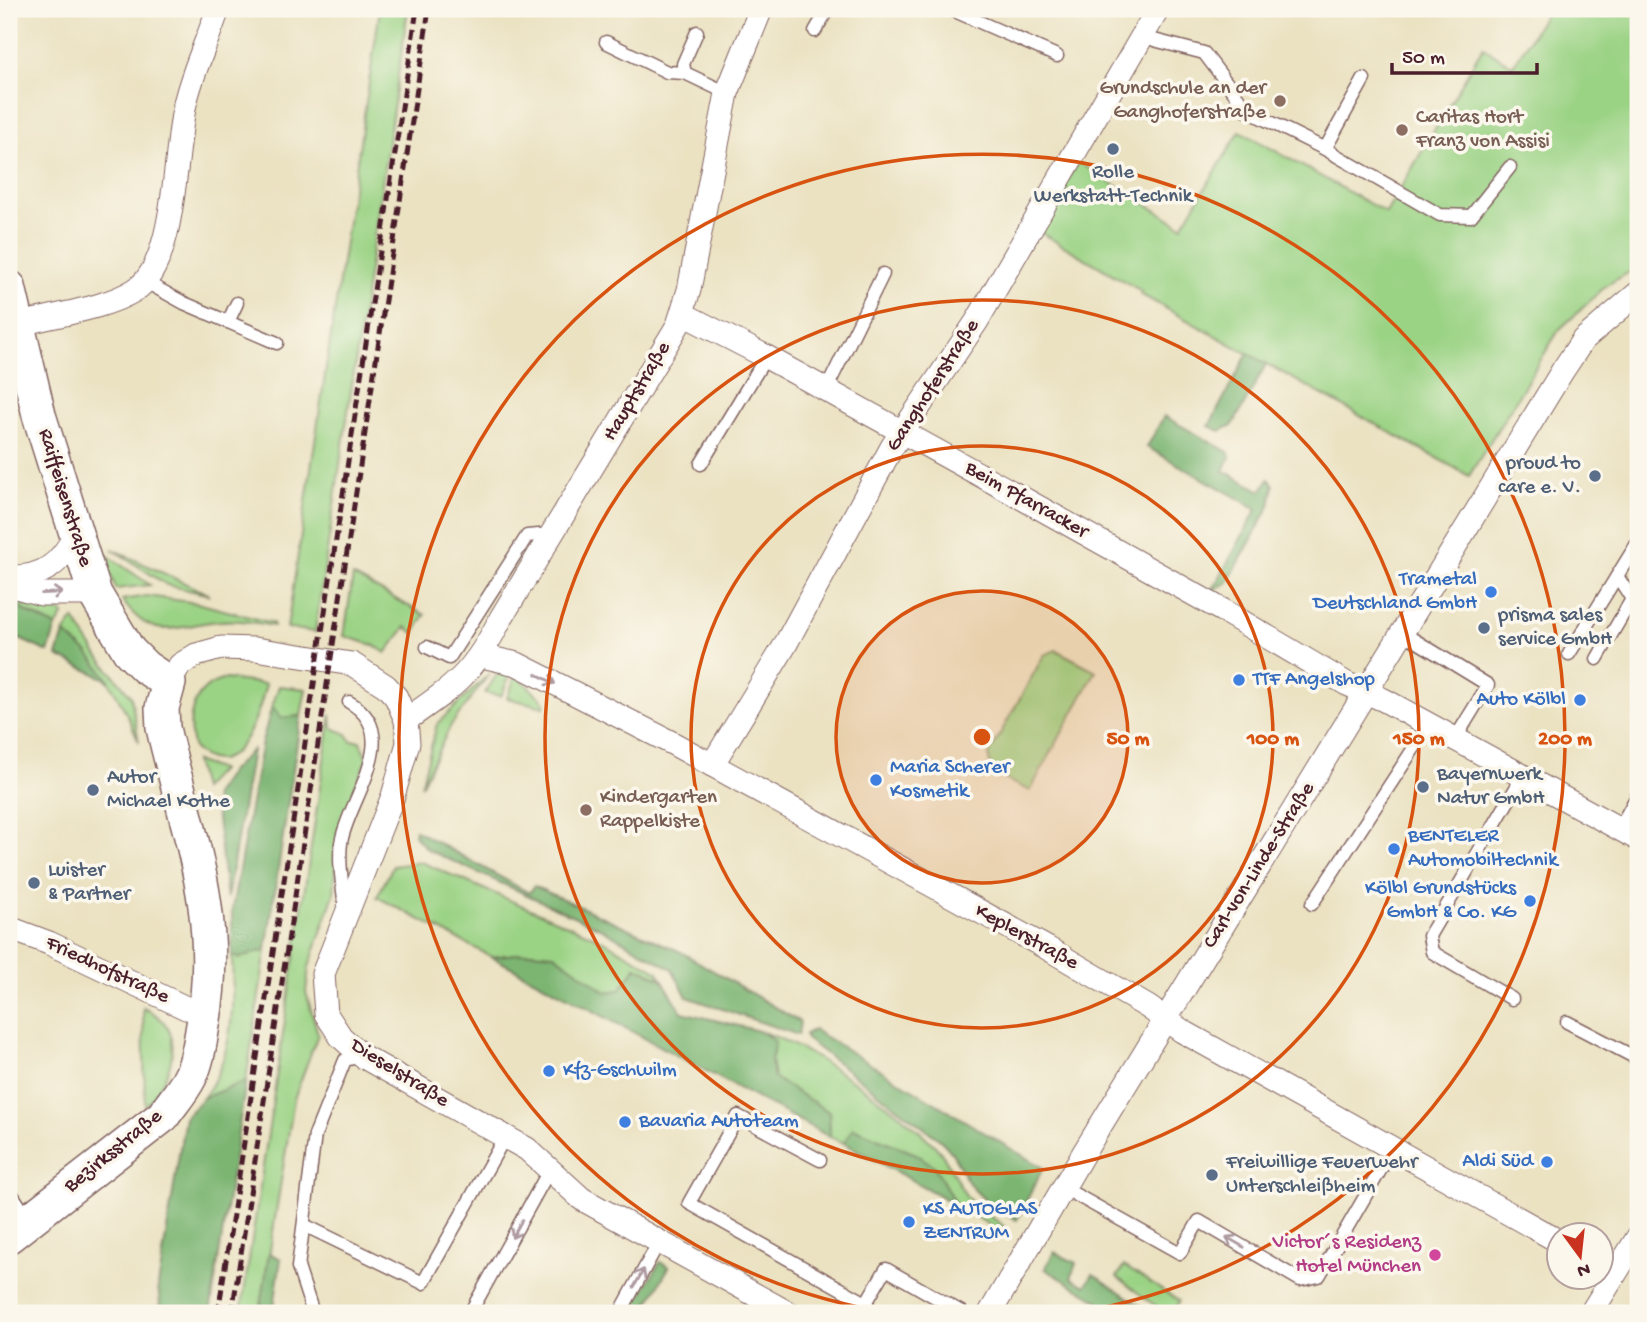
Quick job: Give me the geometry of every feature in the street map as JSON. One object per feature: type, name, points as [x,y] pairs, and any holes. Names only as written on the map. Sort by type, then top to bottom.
[{"type":"street","points":[[18,325],[111,300],[136,290],[152,272],[162,247],[185,103],[218,9]]},
{"type":"street","name":"Hauptstraße","points":[[406,720],[465,677],[482,656],[500,618],[638,393],[683,314],[727,93],[761,9]]},
{"type":"street","name":"Ganghoferstraße","points":[[712,765],[778,657],[892,447],[903,435],[978,321],[1158,9]]},
{"type":"street","name":"Raiffeisenstraße","points":[[9,288],[39,415],[75,535],[96,594],[129,651],[145,667],[169,683]]},
{"type":"street","name":"Carl-von-Linde-Straße","points":[[990,1313],[1062,1188],[1563,370],[1583,340],[1638,293]]},
{"type":"street","name":"Beim Pfarracker","points":[[683,314],[766,357],[1366,692],[1629,834]]},
{"type":"street","points":[[1607,321],[1638,317]]},
{"type":"street","points":[[9,578],[23,578],[45,570],[65,556],[75,535]]},
{"type":"street","points":[[9,585],[41,594],[96,594]]},
{"type":"street","points":[[206,1010],[209,949],[205,902],[191,829],[163,728],[162,708],[169,683],[180,665],[196,655],[221,648],[256,649],[352,664],[386,686],[396,696],[406,720]]},
{"type":"street","name":"Keplerstraße","points":[[482,656],[517,664],[712,765],[1047,948],[1392,1150],[1546,1235]]},
{"type":"street","name":"Dieselstraße","points":[[406,720],[408,743],[393,796],[327,959],[322,989],[326,1014],[341,1037],[362,1056],[527,1149],[582,1199],[788,1313]]},
{"type":"street","name":"Friedhofstraße","points":[[9,928],[49,943],[186,1008],[206,1010]]},
{"type":"street","name":"Bezirksstraße","points":[[9,1236],[163,1116],[191,1075],[206,1010]]},
{"type":"street","points":[[1616,1261],[1638,1237]]},
{"type":"street","points":[[1591,1313],[1600,1290]]},
{"type":"lane","points":[[815,31],[828,9]]},
{"type":"lane","points":[[950,9],[1057,56]]},
{"type":"lane","points":[[685,73],[683,64],[697,32]]},
{"type":"lane","points":[[1154,40],[1203,53],[1248,111],[1325,149],[1440,215],[1471,216],[1510,167]]},
{"type":"lane","points":[[606,42],[667,72],[685,73],[727,93]]},
{"type":"lane","points":[[1325,149],[1364,79]]},
{"type":"lane","points":[[826,390],[883,274]]},
{"type":"lane","points":[[144,281],[184,303],[277,343]]},
{"type":"lane","points":[[228,322],[237,303]]},
{"type":"lane","points":[[701,464],[766,357]]},
{"type":"lane","points":[[426,647],[449,658],[527,536],[551,534]]},
{"type":"lane","points":[[1569,654],[1638,542]]},
{"type":"lane","points":[[1597,659],[1632,599],[1617,576]]},
{"type":"lane","points":[[1403,633],[1488,685],[1455,739]]},
{"type":"lane","points":[[346,915],[341,841],[373,755],[368,720],[360,709],[349,702]]},
{"type":"lane","points":[[1312,904],[1429,725]]},
{"type":"lane","points":[[1512,999],[1432,952],[1429,936],[1522,776]]},
{"type":"lane","points":[[1629,834],[1638,794]]},
{"type":"lane","points":[[1567,1022],[1638,1059]]},
{"type":"lane","points":[[313,1313],[298,1267],[315,1135],[345,1060],[362,1056]]},
{"type":"lane","points":[[820,1160],[738,1116],[690,1203],[866,1303],[886,1269],[963,1313]]},
{"type":"lane","points":[[303,1225],[423,1283],[505,1137]]},
{"type":"lane","points":[[1062,1188],[1180,1252],[1199,1221],[1300,1280],[1318,1276],[1392,1150]]},
{"type":"lane","points":[[470,1313],[550,1169]]},
{"type":"lane","points":[[9,1191],[19,1205]]},
{"type":"lane","points":[[620,1313],[659,1242]]},
{"type":"green space","points":[[380,9],[408,9],[315,632],[287,628]]},
{"type":"green space","points":[[1548,9],[1638,11],[1638,267],[1607,285],[1559,330],[1469,476],[1140,294],[1141,291],[1036,230],[1078,162],[1182,226],[1240,131],[1386,213],[1483,47],[1513,66]]},
{"type":"green space","points":[[1248,353],[1266,364],[1233,425],[1220,431],[1209,426]]},
{"type":"green space","points":[[1164,416],[1228,452],[1230,457],[1224,471],[1261,491],[1269,479],[1274,485],[1270,506],[1228,582],[1212,591],[1257,509],[1147,447]]},
{"type":"green space","points":[[112,549],[210,595],[167,585]]},
{"type":"green space","points":[[101,551],[150,585],[116,589]]},
{"type":"green space","points":[[353,576],[425,615],[414,633],[406,627],[386,653],[373,645],[344,636]]},
{"type":"green space","points":[[147,596],[197,603],[273,623],[274,626],[227,621],[179,628],[156,628],[134,614],[122,600]]},
{"type":"green space","points":[[9,602],[58,611],[64,614],[56,627]]},
{"type":"green space","points":[[9,603],[56,627],[48,652],[9,634]]},
{"type":"green space","points":[[74,619],[97,655],[131,696],[139,742],[109,682],[89,656],[64,633]]},
{"type":"green space","points":[[64,633],[88,653],[110,681],[57,656]]},
{"type":"green space","points":[[1056,650],[1096,671],[1030,791],[996,773],[989,761],[989,754],[1044,655]]},
{"type":"green space","points":[[499,671],[511,673],[501,696],[485,693]]},
{"type":"green space","points":[[490,673],[451,725],[421,786],[437,724]]},
{"type":"green space","points":[[516,675],[545,702],[544,707],[507,698]]},
{"type":"green space","points":[[226,679],[266,684],[258,712],[243,742],[222,760],[209,759],[194,749],[191,716],[194,705],[205,689]]},
{"type":"green space","points":[[279,686],[306,689],[301,716],[281,718],[272,706]]},
{"type":"green space","points":[[272,706],[281,718],[301,716],[266,950],[239,958],[232,955],[232,909],[262,742]]},
{"type":"green space","points":[[331,714],[332,728],[347,734],[351,741],[360,741],[367,759],[339,827],[334,894],[309,967],[306,992],[318,1034],[294,1099],[260,1313],[241,1313]]},
{"type":"green space","points":[[252,750],[227,899],[214,795],[230,772]]},
{"type":"green space","points":[[195,761],[220,770],[202,789]]},
{"type":"green space","points":[[415,830],[529,893],[534,886],[681,952],[800,1022],[798,1035],[687,997],[672,969],[602,929],[428,850],[414,835]]},
{"type":"green space","points":[[421,862],[600,939],[657,971],[662,979],[636,967],[620,990],[606,992],[531,952],[492,957],[377,897],[393,866]]},
{"type":"green space","points":[[266,950],[246,1081],[203,1098],[221,1066],[230,1030],[232,955],[239,958]]},
{"type":"green space","points":[[531,952],[554,954],[606,992],[620,990],[636,967],[662,979],[682,1012],[763,1032],[775,1042],[771,1061],[774,1078],[829,1112],[830,1137],[492,957]]},
{"type":"green space","points":[[143,1008],[158,1017],[168,1028],[172,1040],[169,1068],[163,1082],[145,1107]]},
{"type":"green space","points":[[814,1030],[1043,1168],[1017,1220],[994,1207],[975,1191],[952,1153],[940,1140],[806,1039],[805,1034]]},
{"type":"green space","points":[[763,1032],[829,1066],[901,1116],[936,1147],[968,1199],[1004,1227],[1008,1231],[1006,1235],[955,1204],[935,1167],[853,1128],[844,1143],[830,1137],[829,1112],[774,1078],[771,1061],[775,1042]]},
{"type":"green space","points":[[246,1081],[210,1313],[161,1313],[158,1286],[185,1117],[203,1098]]},
{"type":"green space","points":[[853,1128],[916,1154],[935,1167],[955,1204],[844,1143]]},
{"type":"green space","points":[[1054,1252],[1076,1263],[1071,1278],[1085,1286],[1093,1274],[1151,1313],[1119,1313],[1045,1269]]},
{"type":"green space","points":[[269,1253],[281,1259],[273,1313],[260,1313]]},
{"type":"green space","points":[[660,1262],[669,1267],[643,1313],[630,1313]]},
{"type":"green space","points":[[1124,1266],[1179,1301],[1173,1313],[1165,1313],[1117,1277]]},
{"type":"railway","points":[[218,1313],[417,9]]},
{"type":"railway","points":[[232,1313],[429,9]]},
{"type":"place","name":"Grundschule an der Ganghoferstraße","points":[[1280,101]]},
{"type":"place","name":"Caritas Hort Franz von Assisi","points":[[1402,130]]},
{"type":"place","name":"Rolle Werkstatt-Technik","points":[[1113,149]]},
{"type":"place","name":"proud to care e. V.","points":[[1595,476]]},
{"type":"place","name":"Trametal Deutschland GmbH","points":[[1491,592]]},
{"type":"place","name":"prisma sales service GmbH","points":[[1484,628]]},
{"type":"place","name":"TTF Angelshop","points":[[1239,680]]},
{"type":"place","name":"Auto Kölbl","points":[[1580,700]]},
{"type":"place","name":"Maria Scherer Kosmetik","points":[[876,780]]},
{"type":"place","name":"Bayernwerk Natur GmbH","points":[[1423,787]]},
{"type":"place","name":"Autor Michael Kothe","points":[[93,790]]},
{"type":"place","name":"Kindergarten Rappelkiste","points":[[586,810]]},
{"type":"place","name":"BENTELER Automobiltechnik","points":[[1394,849]]},
{"type":"place","name":"Luister & Partner","points":[[34,883]]},
{"type":"place","name":"Kölbl Grundstücks GmbH & Co. KG","points":[[1530,901]]},
{"type":"place","name":"Kfz-Gschwilm","points":[[549,1071]]},
{"type":"place","name":"Bavaria Autoteam","points":[[625,1122]]},
{"type":"place","name":"Aldi Süd","points":[[1547,1162]]},
{"type":"place","name":"Freiwillige Feuerwehr Unterschleißheim","points":[[1212,1175]]},
{"type":"place","name":"KS AUTOGLAS ZENTRUM","points":[[909,1222]]},
{"type":"place","name":"Victor´s Residenz Hotel München","points":[[1435,1255]]}]
